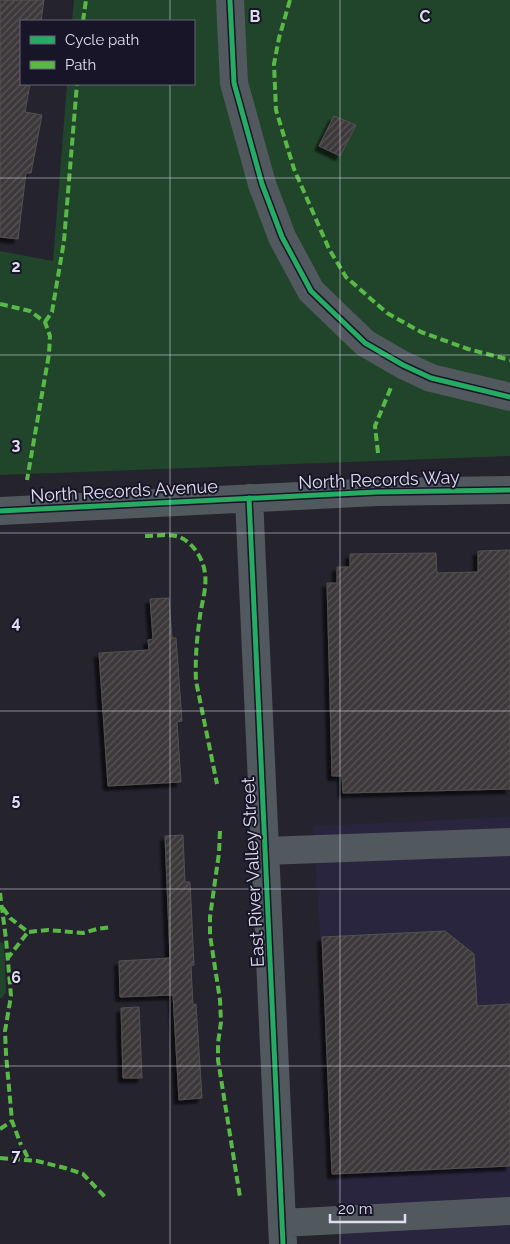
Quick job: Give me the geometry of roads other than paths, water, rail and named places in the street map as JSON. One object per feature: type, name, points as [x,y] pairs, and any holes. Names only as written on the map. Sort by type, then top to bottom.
[{"type":"street","points":[[230,0],[234,83],[262,184],[282,237],[311,291],[364,343],[403,365],[431,378],[510,397]]},
{"type":"street","name":"North Records Way","points":[[249,498],[377,492],[510,490]]},
{"type":"street","name":"North Records Avenue","points":[[0,511],[249,498]]},
{"type":"street","name":"East River Valley Street","points":[[249,498],[283,1234]]},
{"type":"street","points":[[265,851],[510,842]]},
{"type":"street","points":[[283,1234],[510,1211]]}]
